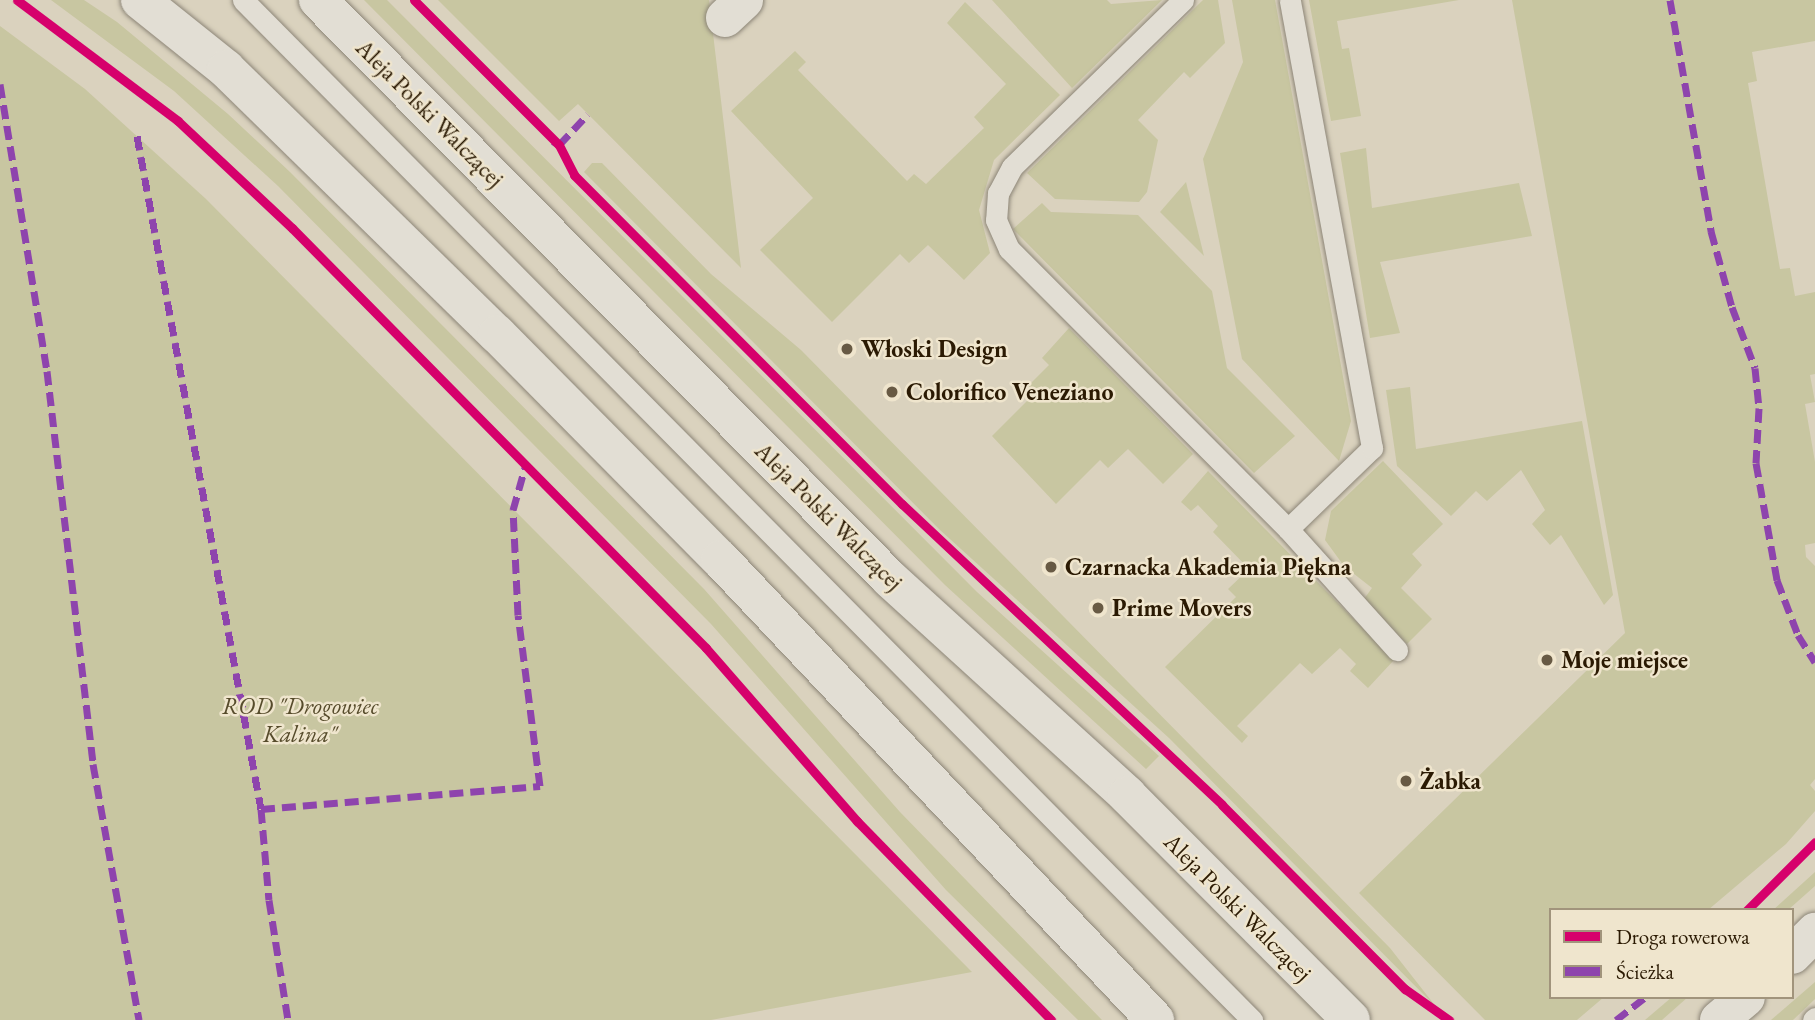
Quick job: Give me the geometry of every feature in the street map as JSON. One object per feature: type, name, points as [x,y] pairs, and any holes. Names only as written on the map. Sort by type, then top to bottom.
[{"type":"main road","points":[[140,0],[226,69],[488,325],[720,559],[1155,1020]]},
{"type":"main road","name":"Aleja Polski Walczącej","points":[[318,0],[890,579],[1127,795],[1351,1020]]},
{"type":"main road","points":[[1794,953],[1815,932]]},
{"type":"main road","points":[[1719,1020],[1744,999]]},
{"type":"lane","points":[[243,0],[1252,1020]]},
{"type":"lane","points":[[1183,0],[1012,167],[998,193],[996,220],[1009,249],[1288,529],[1397,650]]},
{"type":"lane","points":[[1288,529],[1371,448],[1290,0]]},
{"type":"green space","points":[[51,0],[84,0],[117,22],[228,114],[290,172],[704,589],[900,812],[1102,1020],[1078,1020],[946,890],[711,624],[278,186],[174,91]]},
{"type":"green space","points":[[364,0],[387,0],[977,592],[1159,756],[1146,769],[945,585]]},
{"type":"green space","points":[[438,0],[709,0],[741,268],[578,104],[559,121]]},
{"type":"green space","points":[[992,0],[1107,0],[1111,4],[1162,0],[1072,88]]},
{"type":"green space","points":[[1203,0],[1218,0],[1225,43],[1190,78],[1184,72],[1138,120],[1158,140],[1147,192],[1139,202],[1055,199],[1027,173]]},
{"type":"green space","points":[[1232,0],[1275,0],[1351,421],[1339,461],[1242,359],[1203,159],[1243,62]]},
{"type":"green space","points":[[1309,0],[1459,0],[1337,21],[1342,49],[1349,48],[1361,116],[1331,121]]},
{"type":"green space","points":[[1512,0],[1815,0],[1815,41],[1752,52],[1757,81],[1748,83],[1780,269],[1790,268],[1795,296],[1815,292],[1815,374],[1810,375],[1815,402],[1805,404],[1815,462],[1815,543],[1805,545],[1806,557],[1815,566],[1815,779],[1810,785],[1815,791],[1815,811],[1786,844],[1710,908],[1549,908],[1549,999],[1602,999],[1577,1020],[1485,1020],[1359,893],[1625,633]]},
{"type":"green space","points":[[965,2],[1060,95],[994,160],[979,210],[990,253],[964,280],[928,245],[909,263],[900,254],[832,322],[760,250],[813,198],[731,111],[795,51],[806,62],[798,70],[907,181],[914,174],[926,184],[984,128],[974,117],[1006,84],[947,23]]},
{"type":"green space","name":"ROD \"Drogowiec Kalina\"","points":[[0,26],[85,89],[206,199],[972,972],[711,1020],[0,1020]]},
{"type":"green space","points":[[1366,148],[1372,208],[1519,183],[1532,236],[1380,262],[1400,333],[1370,338],[1340,153]]},
{"type":"green space","points":[[592,163],[602,163],[711,274],[801,350],[1390,948],[1437,1008],[1169,738],[940,530],[584,172]]},
{"type":"green space","points":[[1186,182],[1204,256],[1160,212]]},
{"type":"green space","points":[[1042,203],[1051,212],[1138,215],[1212,291],[1227,368],[1295,436],[1254,473],[1013,229]]},
{"type":"green space","points":[[1069,328],[1193,454],[1163,484],[1128,449],[1108,468],[1100,460],[1056,504],[992,436],[1035,393],[1028,386],[1049,365],[1042,358]]},
{"type":"green space","points":[[1410,387],[1416,449],[1582,421],[1613,595],[1604,605],[1561,535],[1550,545],[1532,524],[1545,510],[1521,470],[1487,501],[1476,491],[1451,516],[1397,466],[1386,390]]},
{"type":"green space","points":[[1383,461],[1443,524],[1412,554],[1422,565],[1401,588],[1432,619],[1407,644],[1364,599],[1372,588],[1344,566],[1325,540],[1331,511]]},
{"type":"green space","points":[[1208,471],[1394,660],[1368,688],[1350,671],[1356,664],[1340,648],[1312,674],[1300,663],[1237,726],[1248,736],[1242,743],[1165,667],[1236,597],[1228,589],[1249,569],[1213,532],[1218,526],[1198,505],[1191,511],[1181,502]]},
{"type":"green space","points":[[1815,872],[1815,886],[1790,908],[1775,908]]},
{"type":"green space","points":[[1815,982],[1815,999],[1793,1020],[1771,1020]]},
{"type":"green space","points":[[1670,999],[1686,999],[1662,1020],[1645,1020]]},
{"type":"marked path","points":[[1670,0],[1711,231],[1732,307],[1755,368],[1759,408],[1756,463],[1777,580],[1798,635],[1815,662]]},
{"type":"marked path","points":[[0,84],[47,371],[93,764],[139,1020]]},
{"type":"marked path","points":[[553,141],[559,145],[588,114]]},
{"type":"marked path","points":[[137,136],[261,809],[269,900],[288,1020]]},
{"type":"marked path","points":[[261,809],[540,786],[518,615],[513,510],[526,464]]},
{"type":"marked path","points":[[1616,1020],[1642,999]]},
{"type":"cycle path","points":[[17,0],[178,121],[292,228],[706,648],[857,821],[1051,1020]]},
{"type":"cycle path","points":[[414,0],[559,145],[574,175],[902,504],[1222,805],[1405,989],[1449,1020]]},
{"type":"cycle path","points":[[1749,908],[1815,842]]},
{"type":"place","name":"Włoski Design","points":[[847,349]]},
{"type":"place","name":"Colorifico Veneziano","points":[[892,392]]},
{"type":"place","name":"Czarnacka Akademia Piękna","points":[[1051,567]]},
{"type":"place","name":"Prime Movers","points":[[1098,608]]},
{"type":"place","name":"Moje miejsce","points":[[1547,660]]},
{"type":"place","name":"Żabka","points":[[1406,781]]}]
